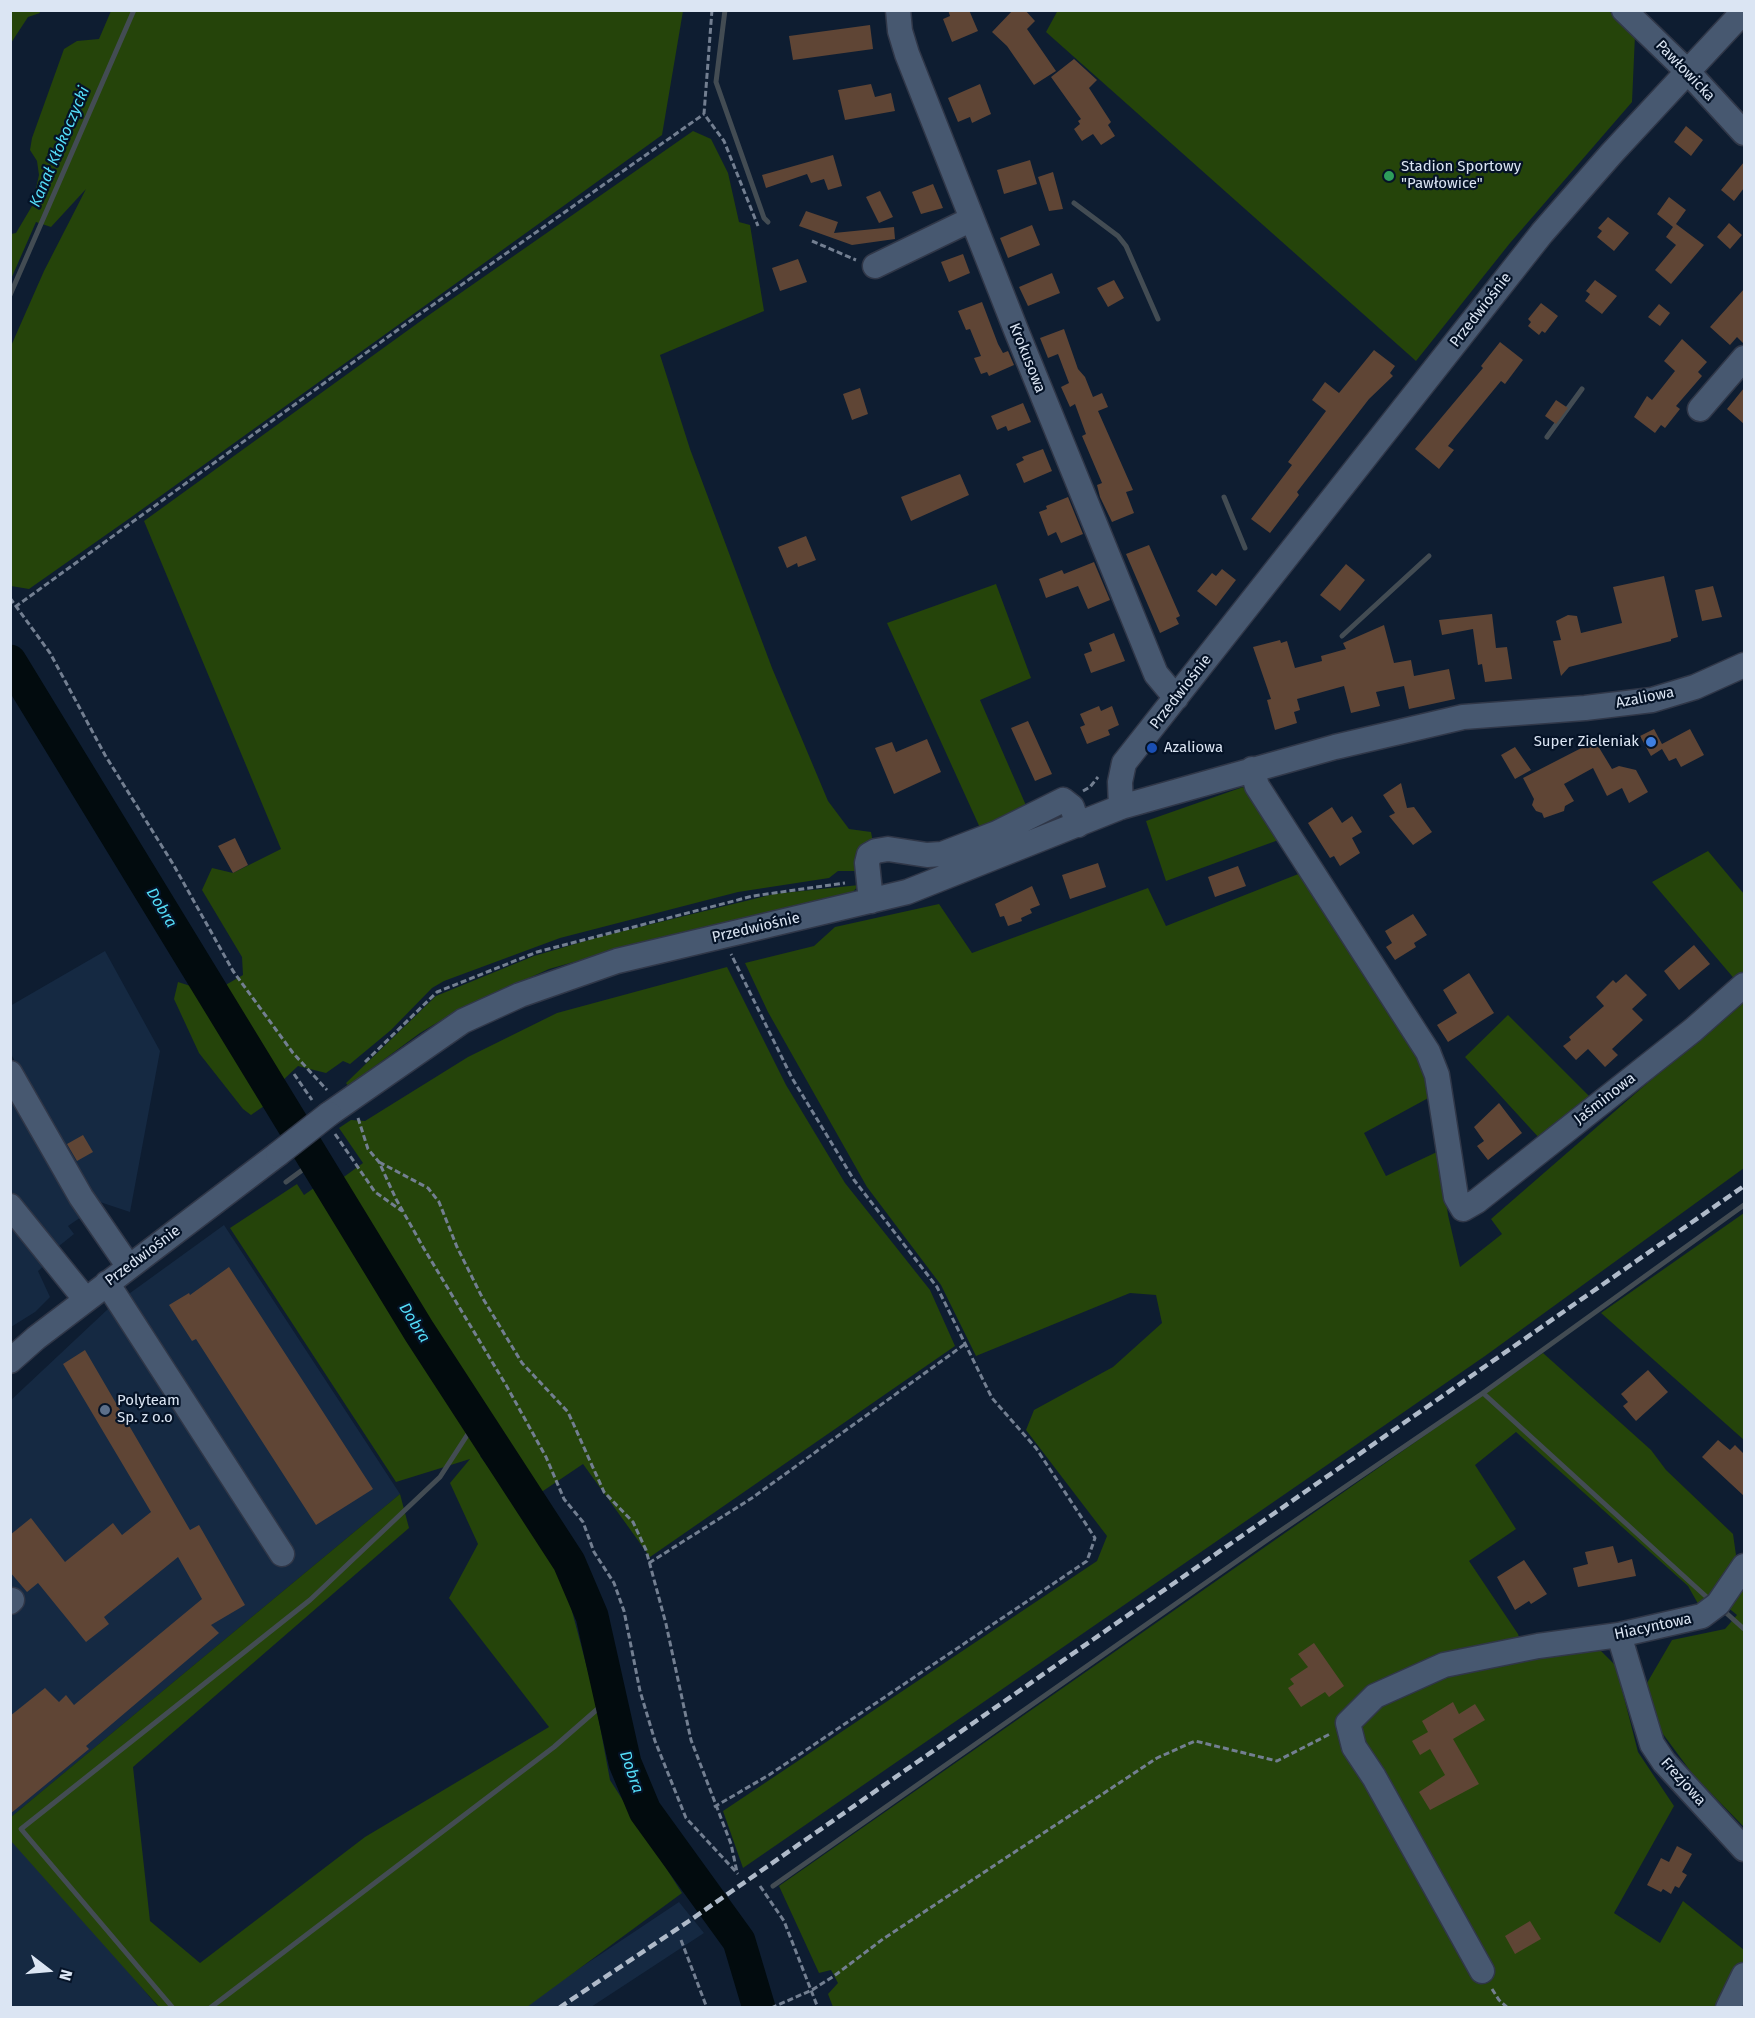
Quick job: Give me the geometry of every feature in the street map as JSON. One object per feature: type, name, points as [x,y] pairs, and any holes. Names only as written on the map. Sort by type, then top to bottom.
[{"type":"street","name":"Krokusowa","points":[[898,10],[900,31],[907,54],[972,219],[1156,674],[1176,698]]},
{"type":"street","name":"Pawłowicka","points":[[1624,10],[1688,72],[1744,133]]},
{"type":"street","name":"Przedwiośnie","points":[[10,1361],[107,1283],[278,1154],[462,1021],[520,995],[617,962],[929,886],[1121,807],[1120,782],[1124,763],[1542,232],[1744,11]]},
{"type":"street","points":[[875,266],[972,219]]},
{"type":"street","points":[[1700,409],[1744,358]]},
{"type":"street","name":"Azaliowa","points":[[1121,807],[1252,769],[1464,717],[1585,708],[1652,700],[1695,687],[1744,665]]},
{"type":"street","name":"Jaśminowa","points":[[1252,769],[1257,786],[1428,1052],[1437,1075],[1456,1197],[1463,1209],[1478,1201],[1692,1030],[1744,985]]},
{"type":"street","points":[[871,901],[867,863],[869,855],[876,851],[888,849],[927,855],[942,854],[997,834],[1063,800],[1072,807],[1078,825]]},
{"type":"street","points":[[10,1073],[31,1099],[103,1214],[129,1267]]},
{"type":"street","points":[[10,1206],[18,1230],[86,1300]]},
{"type":"street","points":[[107,1283],[282,1554]]},
{"type":"street","name":"Hiacyntowa","points":[[1348,1723],[1375,1696],[1444,1665],[1538,1646],[1619,1635],[1702,1616],[1718,1604],[1744,1566]]},
{"type":"street","name":"Frezjowa","points":[[1619,1635],[1652,1744],[1664,1762],[1744,1849]]},
{"type":"street","points":[[1348,1723],[1354,1747],[1374,1777],[1482,1971]]},
{"type":"street","points":[[1728,2007],[1744,1975]]},
{"type":"path","points":[[711,10],[704,114],[724,141],[758,226]]},
{"type":"path","points":[[15,607],[401,327],[704,114]]},
{"type":"path","points":[[812,241],[875,266]]},
{"type":"path","points":[[10,598],[50,653],[105,755],[173,864],[232,971],[293,1053],[334,1114],[375,1192],[404,1213]]},
{"type":"path","points":[[714,1807],[769,1775],[1087,1562],[1095,1538],[1036,1448],[992,1398],[937,1287],[854,1180],[798,1088],[722,936]]},
{"type":"path","points":[[294,1074],[379,1162],[404,1213],[546,1457],[564,1499],[583,1522],[594,1552],[614,1583],[624,1611],[646,1711],[686,1818],[738,1874],[731,1844],[714,1807],[690,1740],[666,1624],[649,1563],[633,1521],[604,1492],[568,1412],[522,1363],[482,1297],[457,1247],[439,1202],[428,1188],[379,1162]]},
{"type":"path","points":[[649,1563],[752,1498],[965,1344]]},
{"type":"path","points":[[771,2007],[812,1990],[834,1976],[883,1939],[1157,1758],[1195,1741],[1277,1761],[1348,1723]]},
{"type":"path","points":[[760,1886],[784,1922],[818,2007]]},
{"type":"path","points":[[681,1940],[707,2007]]},
{"type":"shaded area","points":[[105,951],[160,1051],[130,1212],[91,1199],[11,1054],[10,1006]]},
{"type":"shaded area","points":[[10,1094],[84,1215],[68,1226],[74,1234],[59,1246],[62,1250],[38,1271],[50,1297],[35,1312],[11,1327]]},
{"type":"shaded area","points":[[224,1225],[400,1494],[11,1817],[10,1401],[108,1309]]},
{"type":"shaded area","points":[[11,1830],[158,2007],[11,2007]]},
{"type":"shaded area","points":[[679,1902],[704,1933],[591,2007],[520,2008]]},
{"type":"green space","points":[[11,10],[39,11],[40,13],[28,17],[11,43]]},
{"type":"green space","name":"Stadion Sportowy \"Pawłowice\"","points":[[1058,10],[1609,11],[1635,35],[1632,102],[1510,243],[1416,361],[1046,32]]},
{"type":"green space","points":[[111,11],[683,11],[662,135],[29,589],[11,586],[11,346],[44,271],[86,189],[51,227],[36,222],[11,279],[11,234],[16,233],[32,206],[39,175],[37,161],[30,150],[32,138],[64,49],[77,41],[99,39]]},
{"type":"green space","points":[[693,131],[711,139],[728,173],[739,222],[750,225],[764,311],[660,355],[690,449],[772,668],[828,801],[849,829],[871,832],[874,848],[859,871],[838,871],[829,878],[738,892],[560,938],[444,981],[432,988],[391,1030],[350,1064],[343,1061],[326,1073],[298,1066],[280,1083],[222,987],[243,975],[242,957],[202,890],[212,868],[233,873],[281,849],[144,521],[429,315]]},
{"type":"green space","points":[[996,584],[1031,678],[980,700],[1028,810],[981,830],[887,623]]},
{"type":"green space","points":[[1243,787],[1284,838],[1166,881],[1146,821]]},
{"type":"green space","points":[[1708,851],[1744,894],[1744,975],[1737,982],[1652,882]]},
{"type":"green space","points":[[1306,871],[1427,1066],[1432,1096],[1364,1133],[1386,1176],[1439,1151],[1448,1215],[1460,1267],[1502,1234],[1491,1219],[1744,999],[1744,1168],[1485,1356],[743,1868],[723,1811],[1097,1561],[1107,1536],[1026,1430],[1034,1410],[1113,1367],[1162,1323],[1156,1295],[1130,1293],[976,1356],[941,1285],[867,1187],[768,1012],[745,963],[814,946],[835,927],[939,904],[972,953],[1148,888],[1166,926]]},
{"type":"green space","points":[[859,885],[851,894],[620,949],[549,969],[460,1009],[420,1033],[348,1086],[346,1083],[436,996],[534,956],[599,937],[774,894]]},
{"type":"green space","points":[[727,967],[786,1085],[845,1183],[930,1290],[955,1346],[650,1557],[583,1464],[540,1493],[509,1448],[480,1456],[559,1562],[594,1694],[610,1780],[682,1893],[527,2007],[159,2007],[11,1841],[11,1817],[400,1494],[409,1528],[133,1767],[150,1921],[200,1963],[365,1837],[549,1727],[449,1598],[478,1544],[450,1483],[470,1459],[396,1482],[230,1228],[297,1184],[304,1195],[321,1183],[389,1289],[402,1279],[341,1179],[363,1163],[339,1128],[351,1120],[365,1121],[468,1057],[557,1013]]},
{"type":"green space","points":[[178,982],[197,988],[264,1106],[251,1115],[243,1109],[199,1053],[174,999]]},
{"type":"green space","points":[[1508,1015],[1593,1100],[1541,1140],[1465,1057]]},
{"type":"green space","points":[[1744,1213],[1744,1440],[1601,1313]]},
{"type":"green space","points":[[1543,1353],[1651,1450],[1666,1470],[1733,1534],[1736,1555],[1728,1576],[1701,1609],[1688,1586],[1516,1432],[1475,1465],[1516,1529],[1469,1561],[1518,1634],[1526,1658],[1600,1650],[1616,1666],[1638,1752],[1674,1806],[1614,1913],[1660,1943],[1683,1901],[1744,1950],[1744,2007],[833,2007],[828,1994],[838,1983],[831,1970],[819,1973],[779,1886]]},
{"type":"green space","points":[[1744,1580],[1744,1827],[1694,1776],[1660,1730],[1647,1683],[1672,1640],[1725,1629],[1737,1615],[1726,1606]]},
{"type":"building","points":[[948,10],[969,10],[978,31],[952,42],[943,19],[950,16]]},
{"type":"building","points":[[1013,10],[1025,10],[1035,21],[1027,29],[1056,71],[1034,85],[1007,46],[992,32]]},
{"type":"building","points":[[870,25],[873,49],[793,60],[789,36]]},
{"type":"building","points":[[1074,59],[1097,80],[1089,88],[1111,122],[1108,125],[1115,136],[1101,145],[1093,134],[1082,141],[1074,129],[1080,124],[1078,121],[1081,119],[1051,77]]},
{"type":"building","points":[[871,84],[875,97],[891,93],[895,111],[845,120],[838,90]]},
{"type":"building","points":[[980,84],[991,114],[972,123],[970,117],[958,122],[948,98]]},
{"type":"building","points":[[1686,126],[1703,140],[1691,156],[1674,142]]},
{"type":"building","points":[[833,155],[842,186],[828,190],[824,179],[811,183],[807,174],[766,188],[762,175]]},
{"type":"building","points":[[1030,160],[1037,184],[1004,194],[997,170]]},
{"type":"building","points":[[1744,162],[1744,188],[1734,201],[1721,190]]},
{"type":"building","points":[[1053,172],[1063,209],[1049,211],[1038,177]]},
{"type":"building","points":[[933,184],[943,208],[921,214],[912,192]]},
{"type":"building","points":[[880,191],[893,217],[879,223],[866,197]]},
{"type":"building","points":[[1669,197],[1686,210],[1676,224],[1704,245],[1671,284],[1655,270],[1676,245],[1666,237],[1673,227],[1657,214]]},
{"type":"building","points":[[806,211],[838,222],[834,233],[894,227],[895,239],[852,245],[799,226]]},
{"type":"building","points":[[1608,217],[1629,233],[1614,251],[1597,237],[1602,231],[1598,228]]},
{"type":"building","points":[[1729,223],[1742,235],[1730,249],[1717,237]]},
{"type":"building","points":[[1032,225],[1040,245],[1008,258],[1000,238]]},
{"type":"building","points":[[963,254],[970,273],[949,282],[941,262]]},
{"type":"building","points":[[798,259],[807,282],[780,291],[772,268]]},
{"type":"building","points":[[1052,273],[1060,293],[1028,306],[1019,287]]},
{"type":"building","points":[[1114,280],[1124,298],[1108,307],[1097,288]]},
{"type":"building","points":[[1595,280],[1617,296],[1602,314],[1585,301],[1590,294],[1586,291]]},
{"type":"building","points":[[1744,289],[1744,344],[1737,337],[1730,345],[1710,327]]},
{"type":"building","points":[[982,302],[998,344],[1003,353],[1008,351],[1014,365],[989,376],[987,372],[981,374],[974,358],[981,356],[970,329],[966,330],[958,311]]},
{"type":"building","points":[[1541,303],[1558,316],[1545,333],[1542,331],[1539,335],[1528,326],[1531,322],[1528,319]]},
{"type":"building","points":[[1659,304],[1670,313],[1660,326],[1648,317]]},
{"type":"building","points":[[1064,329],[1078,369],[1085,377],[1093,397],[1102,393],[1108,407],[1098,411],[1133,490],[1126,492],[1134,513],[1112,522],[1100,497],[1097,485],[1102,483],[1082,436],[1086,434],[1075,404],[1070,407],[1061,387],[1069,383],[1058,354],[1048,358],[1040,338]]},
{"type":"building","points":[[1682,339],[1707,362],[1698,372],[1702,376],[1676,406],[1680,409],[1665,428],[1661,425],[1655,433],[1634,417],[1647,396],[1652,400],[1675,371],[1664,361]]},
{"type":"building","points":[[1500,342],[1523,360],[1505,384],[1501,381],[1448,446],[1454,450],[1439,469],[1415,449],[1483,368],[1481,366]]},
{"type":"building","points":[[1374,350],[1395,366],[1390,373],[1393,376],[1369,399],[1297,492],[1299,495],[1270,533],[1251,519],[1292,465],[1288,462],[1326,411],[1312,400],[1325,382],[1339,393]]},
{"type":"building","points":[[860,388],[868,414],[852,420],[843,394]]},
{"type":"building","points":[[1744,388],[1744,424],[1727,409]]},
{"type":"building","points":[[1556,400],[1568,408],[1556,424],[1545,416]]},
{"type":"building","points":[[1023,403],[1031,422],[1008,431],[1006,426],[997,430],[991,416]]},
{"type":"building","points":[[1043,449],[1052,471],[1024,483],[1016,464],[1024,460],[1022,457]]},
{"type":"building","points":[[960,474],[969,495],[911,521],[901,497]]},
{"type":"building","points":[[1068,497],[1083,534],[1061,543],[1056,532],[1048,536],[1039,512],[1047,509],[1046,506]]},
{"type":"building","points":[[806,536],[816,560],[798,567],[797,563],[787,568],[778,547]]},
{"type":"building","points":[[1149,545],[1180,616],[1176,618],[1179,624],[1160,633],[1126,554]]},
{"type":"building","points":[[1094,562],[1110,600],[1088,609],[1078,586],[1046,598],[1039,579],[1062,570],[1064,574]]},
{"type":"building","points":[[1346,564],[1365,580],[1340,611],[1320,595]]},
{"type":"building","points":[[1222,569],[1236,580],[1216,606],[1197,591],[1212,573],[1216,576]]},
{"type":"building","points":[[1664,576],[1678,637],[1671,641],[1569,667],[1561,676],[1553,641],[1561,640],[1556,621],[1568,615],[1577,616],[1581,633],[1622,623],[1613,587]]},
{"type":"building","points":[[1713,586],[1722,617],[1702,621],[1695,590]]},
{"type":"building","points":[[1492,614],[1496,648],[1507,647],[1512,679],[1485,682],[1482,664],[1478,665],[1473,629],[1442,635],[1439,620]]},
{"type":"building","points":[[1384,625],[1394,663],[1411,660],[1414,676],[1449,669],[1455,699],[1409,709],[1404,686],[1376,692],[1380,706],[1351,713],[1344,686],[1297,699],[1300,710],[1294,712],[1297,723],[1275,730],[1267,700],[1271,699],[1253,647],[1280,640],[1281,643],[1287,641],[1295,668],[1322,661],[1321,656],[1346,649],[1343,643]]},
{"type":"building","points":[[1114,633],[1125,661],[1091,673],[1084,654],[1092,651],[1089,643]]},
{"type":"building","points":[[1099,706],[1101,711],[1112,706],[1119,725],[1108,730],[1110,735],[1087,744],[1080,727],[1085,725],[1080,714]]},
{"type":"building","points":[[1028,721],[1052,774],[1035,781],[1011,728]]},
{"type":"building","points":[[1654,729],[1662,744],[1690,729],[1704,755],[1681,767],[1676,758],[1669,761],[1662,749],[1651,756],[1640,736]]},
{"type":"building","points":[[927,739],[941,772],[894,794],[875,748],[892,742],[896,752]]},
{"type":"building","points":[[1595,741],[1612,769],[1619,766],[1636,770],[1648,792],[1629,803],[1622,788],[1607,796],[1593,768],[1564,784],[1574,801],[1565,806],[1564,811],[1544,818],[1542,813],[1536,811],[1532,805],[1534,799],[1523,778]]},
{"type":"building","points":[[1515,747],[1531,770],[1515,779],[1501,755]]},
{"type":"building","points":[[1401,783],[1407,808],[1414,807],[1432,832],[1413,845],[1389,816],[1395,813],[1383,795]]},
{"type":"building","points":[[1332,807],[1342,823],[1352,816],[1362,832],[1352,838],[1360,853],[1340,866],[1334,856],[1330,858],[1308,823]]},
{"type":"building","points":[[235,838],[248,865],[233,873],[218,846]]},
{"type":"building","points":[[1098,863],[1106,887],[1070,899],[1062,875]]},
{"type":"building","points":[[1238,866],[1246,886],[1215,897],[1208,877]]},
{"type":"building","points":[[1032,886],[1040,905],[1030,909],[1032,913],[1021,918],[1022,921],[1008,926],[1004,916],[1000,917],[995,904]]},
{"type":"building","points":[[1413,914],[1427,935],[1414,943],[1416,947],[1395,960],[1386,947],[1392,943],[1385,931]]},
{"type":"building","points":[[1694,945],[1710,964],[1679,990],[1664,971]]},
{"type":"building","points":[[1469,973],[1494,1013],[1448,1042],[1437,1025],[1457,1013],[1443,990]]},
{"type":"building","points":[[1626,974],[1647,995],[1632,1009],[1643,1020],[1612,1049],[1618,1055],[1605,1067],[1588,1049],[1576,1060],[1563,1046],[1571,1040],[1569,1037],[1604,1006],[1596,997],[1613,980],[1616,983]]},
{"type":"building","points":[[1499,1103],[1522,1133],[1488,1160],[1477,1146],[1484,1141],[1474,1127]]},
{"type":"building","points":[[83,1135],[93,1152],[77,1161],[67,1144]]},
{"type":"building","points":[[229,1267],[373,1489],[316,1525],[196,1339],[192,1341],[169,1305],[189,1293],[190,1295]]},
{"type":"building","points":[[85,1350],[190,1530],[199,1525],[245,1605],[211,1625],[219,1633],[86,1746],[89,1749],[10,1814],[10,1716],[45,1688],[59,1702],[66,1695],[74,1705],[202,1599],[178,1557],[104,1617],[109,1624],[86,1642],[38,1583],[27,1592],[10,1572],[10,1535],[31,1518],[65,1562],[113,1523],[122,1535],[151,1512],[63,1364]]},
{"type":"building","points":[[1648,1370],[1668,1392],[1636,1421],[1623,1406],[1628,1402],[1621,1394]]},
{"type":"building","points":[[1718,1440],[1730,1450],[1735,1445],[1744,1454],[1744,1496],[1702,1457]]},
{"type":"building","points":[[1613,1546],[1618,1563],[1632,1559],[1636,1576],[1578,1587],[1573,1568],[1588,1564],[1585,1552]]},
{"type":"building","points":[[1524,1560],[1547,1594],[1515,1610],[1497,1577]]},
{"type":"building","points":[[1314,1643],[1344,1686],[1329,1697],[1325,1692],[1301,1707],[1288,1688],[1294,1684],[1290,1679],[1308,1667],[1298,1654]]},
{"type":"building","points":[[1453,1702],[1459,1714],[1475,1704],[1485,1720],[1453,1739],[1479,1784],[1430,1810],[1419,1792],[1445,1775],[1430,1749],[1420,1755],[1412,1741],[1428,1732],[1422,1721]]},
{"type":"building","points":[[1677,1846],[1692,1854],[1682,1872],[1687,1875],[1679,1888],[1675,1886],[1671,1894],[1663,1889],[1661,1892],[1647,1885],[1661,1858],[1669,1862]]},
{"type":"building","points":[[1530,1921],[1541,1939],[1515,1954],[1505,1936]]},
{"type":"waterway","name":"Kanał Kłokoczycki","points":[[10,295],[134,10]]},
{"type":"waterway","points":[[725,10],[716,82],[764,218],[768,222]]},
{"type":"waterway","points":[[1074,203],[1118,236],[1126,246],[1158,319]]},
{"type":"waterway","points":[[1547,437],[1582,389]]},
{"type":"waterway","points":[[1224,497],[1245,548]]},
{"type":"waterway","points":[[1342,636],[1429,556]]},
{"type":"waterway","name":"Dobra","points":[[10,661],[419,1331],[569,1562],[592,1616],[625,1763],[645,1811],[739,1941],[759,2008]]},
{"type":"waterway","points":[[286,1182],[316,1160]]},
{"type":"waterway","points":[[773,1886],[1267,1540],[1483,1393],[1744,1205]]},
{"type":"waterway","points":[[1483,1393],[1711,1601]]},
{"type":"waterway","points":[[173,2008],[21,1829],[310,1600],[440,1477],[477,1420]]},
{"type":"waterway","points":[[1724,1611],[1744,1629]]},
{"type":"waterway","points":[[210,2008],[554,1747],[609,1699]]},
{"type":"railway","points":[[559,2008],[689,1921],[1744,1186]]},
{"type":"place","name":"Stadion Sportowy \"Pawłowice\"","points":[[1389,176]]},
{"type":"place","name":"Super Zieleniak","points":[[1651,742]]},
{"type":"place","name":"Azaliowa","points":[[1152,748]]},
{"type":"place","name":"Polyteam Sp. z o.o","points":[[105,1410]]}]
